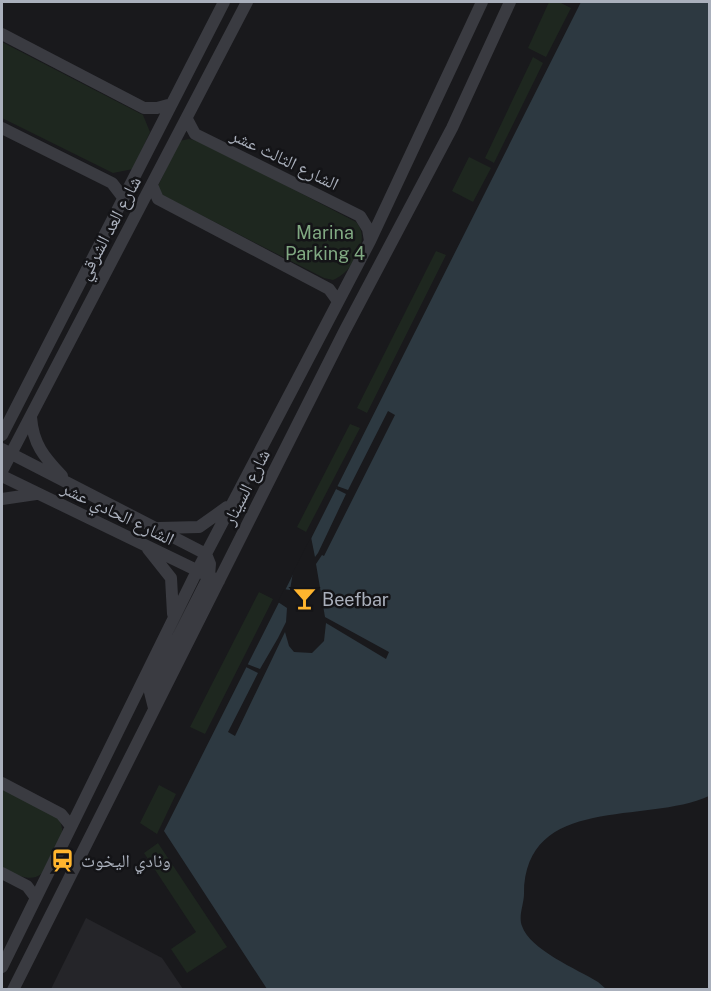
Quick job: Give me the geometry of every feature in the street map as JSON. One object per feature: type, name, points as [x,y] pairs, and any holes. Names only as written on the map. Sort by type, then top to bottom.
[{"type":"street","name":"شارع العد الشرقي","points":[[2,435],[130,179],[224,2]]},
{"type":"street","name":"شارع العد الشرقي","points":[[2,471],[6,451],[31,415],[247,2]]},
{"type":"street","name":"شارع السينار","points":[[206,554],[385,209],[482,2]]},
{"type":"street","name":"شارع السينار","points":[[2,967],[173,618],[208,576],[344,333],[452,128],[510,2]]},
{"type":"street","points":[[2,34],[144,108],[168,105]]},
{"type":"street","points":[[144,108],[156,130]]},
{"type":"street","points":[[176,140],[195,134],[187,119]]},
{"type":"street","points":[[2,128],[112,183],[122,196]]},
{"type":"street","name":"الشارع الثالث عشر","points":[[195,134],[360,216]]},
{"type":"street","points":[[112,183],[130,179]]},
{"type":"street","points":[[152,185],[158,199],[329,289],[337,300]]},
{"type":"street","points":[[142,205],[158,199]]},
{"type":"street","points":[[369,241],[368,229],[360,216],[385,209]]},
{"type":"street","points":[[329,289],[345,284]]},
{"type":"street","points":[[31,415],[32,435],[37,446],[69,484]]},
{"type":"street","name":"الشارع الحادي عشر","points":[[6,451],[206,554]]},
{"type":"street","name":"الشارع الحادي عشر","points":[[2,476],[208,576]]},
{"type":"street","points":[[2,499],[37,494]]},
{"type":"street","points":[[156,528],[199,527],[232,502]]},
{"type":"street","points":[[146,546],[171,578],[173,618]]},
{"type":"street","points":[[13,990],[154,708],[150,692],[208,576],[210,564],[206,554]]},
{"type":"street","points":[[2,783],[61,814],[70,825]]},
{"type":"street","points":[[61,814],[78,810]]},
{"type":"street","points":[[2,873],[27,885],[36,898]]},
{"type":"street","points":[[27,885],[44,882]]},
{"type":"shaded area","points":[[581,2],[709,2],[709,796],[683,804],[593,818],[566,826],[544,840],[530,862],[521,918],[527,935],[544,951],[606,989],[267,989],[164,831]]},
{"type":"shaded area","points":[[86,918],[162,958],[183,989],[51,989]]},
{"type":"green space","points":[[549,2],[559,2],[571,8],[546,57],[528,48]]},
{"type":"green space","points":[[2,42],[143,115],[150,132],[133,169],[113,173],[2,118]]},
{"type":"green space","points":[[533,57],[543,63],[494,163],[485,158]]},
{"type":"green space","name":"Marina Parking 4","points":[[189,139],[203,142],[356,222],[362,237],[358,255],[353,263],[333,280],[324,278],[162,195],[158,186],[179,141]]},
{"type":"green space","points":[[469,157],[491,168],[473,202],[452,191]]},
{"type":"green space","points":[[436,251],[446,255],[367,413],[357,408]]},
{"type":"green space","points":[[350,424],[360,428],[306,532],[297,527]]},
{"type":"green space","points":[[259,592],[273,599],[205,734],[190,727]]},
{"type":"green space","points":[[159,785],[176,794],[157,834],[140,823]]},
{"type":"green space","points":[[2,788],[55,815],[61,823],[63,834],[47,867],[42,874],[35,877],[27,878],[16,875],[2,868]]},
{"type":"green space","points":[[158,843],[227,947],[187,973],[171,949],[196,932],[144,853]]},
{"type":"pier","points":[[388,411],[395,415],[324,556],[322,555],[316,564],[325,617],[389,652],[386,659],[326,623],[324,641],[312,653],[294,652],[289,646],[285,632],[235,736],[228,732],[258,673],[246,667],[247,664],[260,669],[278,638],[286,622],[287,608],[278,602],[284,589],[290,590],[293,572],[311,537],[315,557],[318,553],[346,494],[336,489],[337,486],[348,490]]},
{"type":"place","name":"Beefbar","points":[[304,599]]},
{"type":"place","name":"ونادي اليخوت","points":[[63,860]]}]
